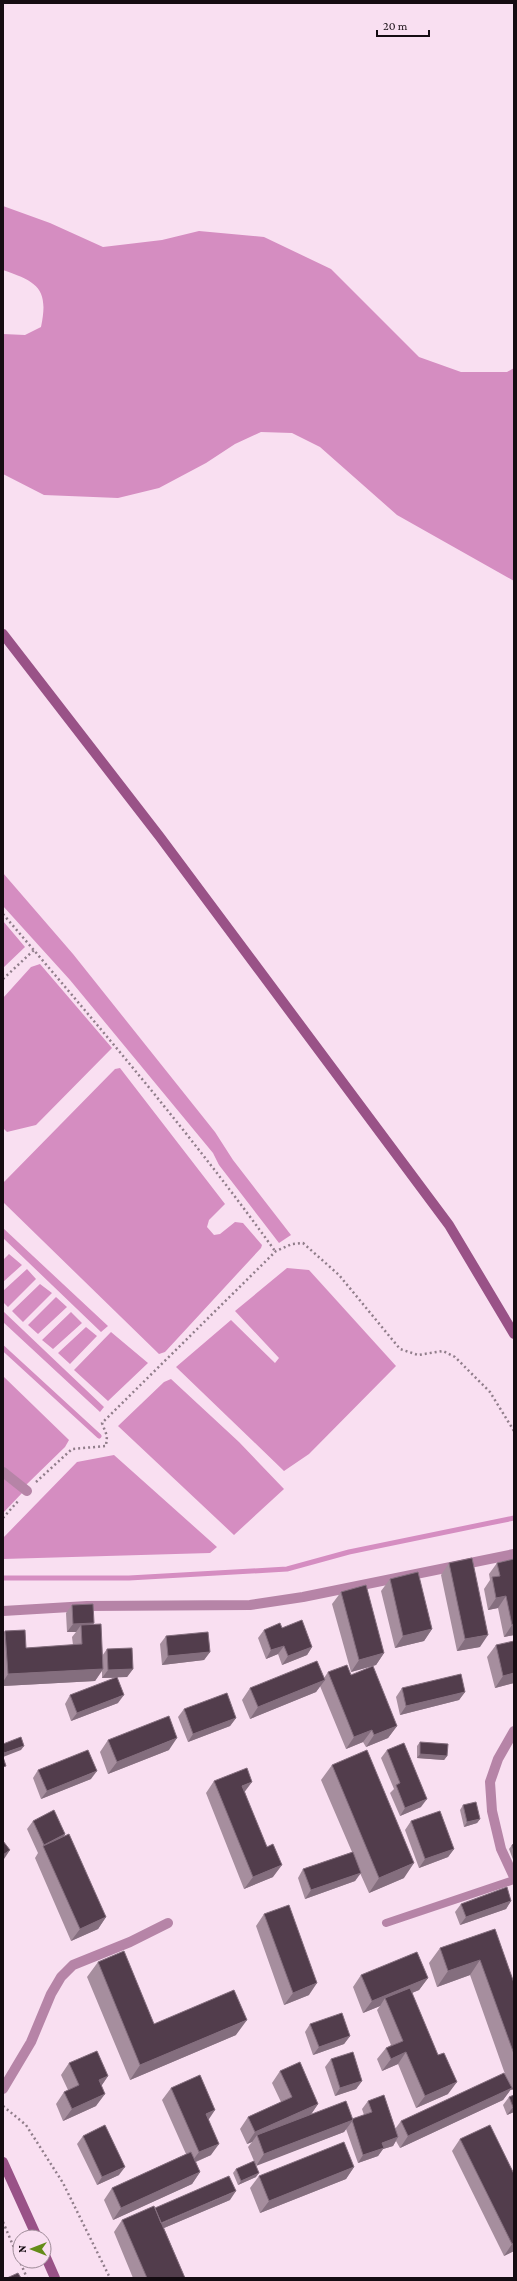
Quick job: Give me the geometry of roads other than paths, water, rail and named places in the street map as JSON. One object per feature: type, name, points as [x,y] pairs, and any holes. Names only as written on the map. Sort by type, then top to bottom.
[{"type":"main road","points":[[3,634],[160,837],[449,1225],[514,1334]]},
{"type":"main road","points":[[3,2162],[33,2229]]},
{"type":"street","points":[[3,1472],[27,1491]]},
{"type":"street","points":[[3,1611],[87,1606],[250,1605],[303,1597],[514,1554]]},
{"type":"street","points":[[514,1731],[498,1759],[490,1782],[492,1812],[501,1849],[514,1878]]},
{"type":"street","points":[[3,2089],[31,2042],[51,1994],[61,1977],[73,1965],[130,1942],[168,1923]]},
{"type":"lane","points":[[386,1923],[514,1878]]},
{"type":"waterway","points":[[3,1348],[99,1436]]},
{"type":"waterway","points":[[3,1578],[129,1578],[287,1569],[349,1552],[514,1518]]}]
